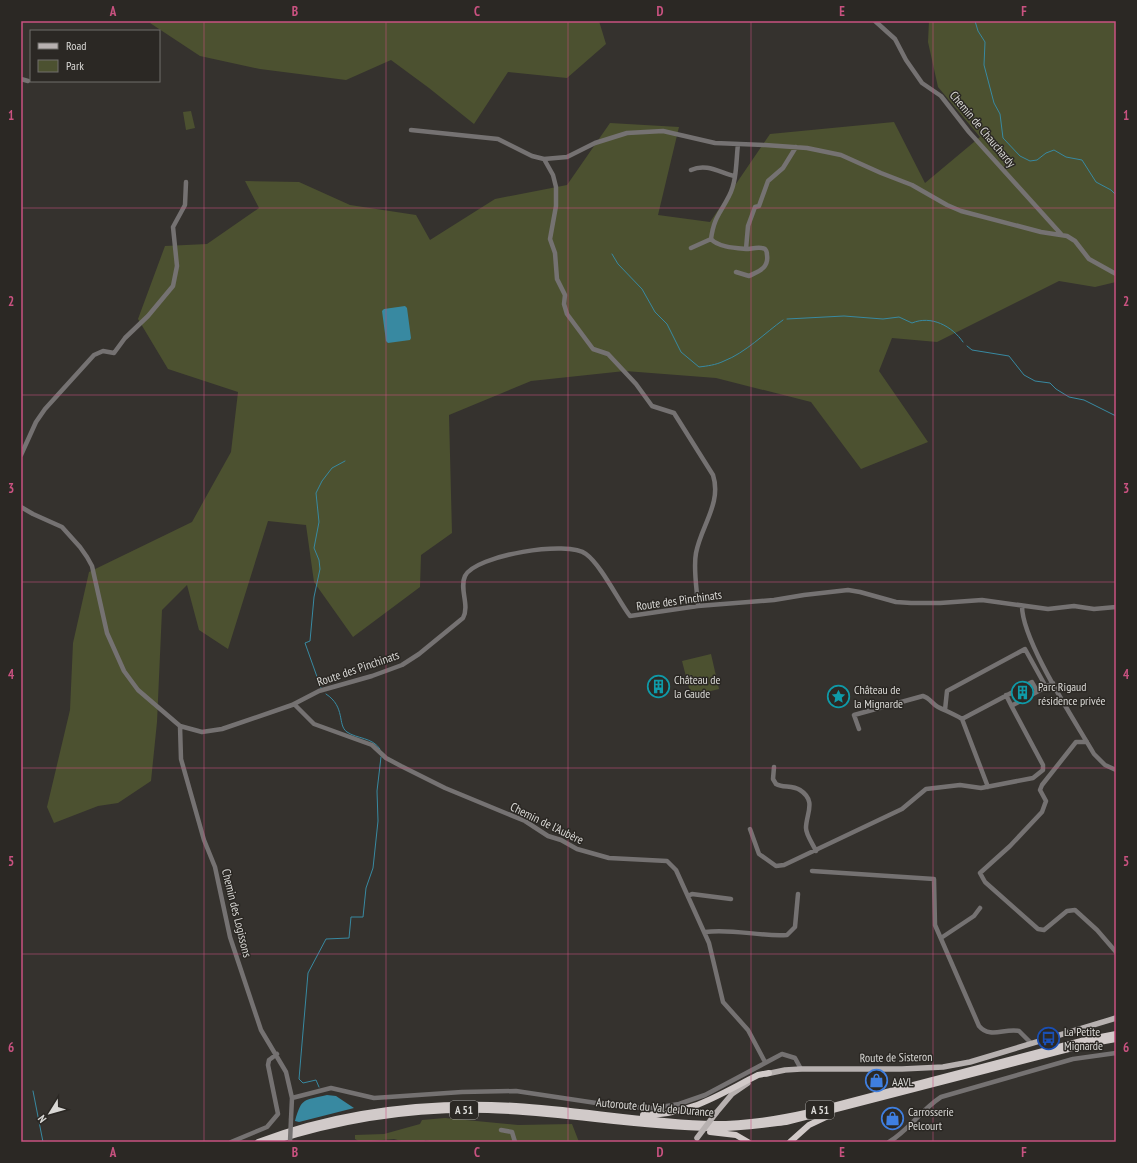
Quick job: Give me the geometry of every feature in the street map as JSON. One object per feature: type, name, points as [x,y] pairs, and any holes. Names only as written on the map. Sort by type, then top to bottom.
[{"type":"highway","name":"Autoroute du Val de Durance","points":[[258,1142],[316,1123],[375,1111],[432,1105],[517,1106],[686,1123],[715,1124],[765,1120],[810,1112],[1057,1047],[1116,1034]]},
{"type":"highway","name":"Autoroute du Val de Durance","points":[[272,1142],[348,1121],[413,1112],[449,1110],[540,1113],[659,1126],[731,1128],[786,1122],[1088,1044],[1116,1039]]},
{"type":"highway","points":[[517,1106],[540,1106],[643,1115],[672,1114],[704,1103],[758,1075],[769,1073]]},
{"type":"highway","points":[[790,1142],[804,1129],[822,1118],[925,1087]]},
{"type":"highway","points":[[659,1126],[736,1135],[748,1142]]},
{"type":"main road","name":"Route de Sisteron","points":[[696,1140],[716,1113],[740,1088],[753,1079],[769,1073],[801,1068],[902,1069],[943,1067],[970,1062],[1116,1018]]},
{"type":"street","name":"Chemin de Chauchardy","points":[[875,21],[895,39],[906,60],[922,83],[941,96],[969,132],[1061,234]]},
{"type":"street","points":[[21,79],[28,81]]},
{"type":"street","points":[[411,130],[498,139],[532,156],[544,159],[567,157],[595,143],[627,133],[663,131],[700,141],[796,147],[841,154],[881,173],[912,185],[947,205],[966,212],[1041,232],[1061,234],[1075,241],[1089,259],[1116,274]]},
{"type":"street","points":[[711,239],[715,218],[729,196],[734,176],[738,144]]},
{"type":"street","points":[[746,249],[748,226],[755,207],[759,206],[768,181],[783,168],[796,147]]},
{"type":"street","points":[[544,159],[553,175],[556,187],[556,206],[550,239],[555,254],[557,279],[565,295],[564,304],[567,314],[593,349],[608,354],[636,384],[652,406],[674,413],[713,474],[715,486],[713,506],[696,554],[698,606]]},
{"type":"street","points":[[691,170],[698,166],[708,167],[734,176]]},
{"type":"street","points":[[21,455],[36,422],[94,355],[103,351],[114,353],[129,334],[148,316],[173,286],[177,266],[173,227],[185,206],[186,182]]},
{"type":"street","points":[[711,239],[715,243],[746,249],[764,249],[766,251],[768,257],[767,265],[761,270],[749,276],[736,272]]},
{"type":"street","points":[[692,248],[711,239]]},
{"type":"street","name":"Route des Pinchinats","points":[[21,507],[62,527],[80,547],[92,566],[107,633],[127,676],[138,690],[180,726],[195,731],[214,731],[294,704],[319,691],[384,673],[402,665],[419,654],[463,618],[466,610],[464,579],[468,572],[497,557],[545,549],[580,550],[594,561],[630,616],[698,606],[774,600],[807,594],[848,590],[896,602],[911,603],[940,604],[982,600],[1048,609],[1074,606],[1094,609],[1116,607]]},
{"type":"street","points":[[1022,606],[1022,614],[1026,629],[1053,683],[1098,760],[1116,770]]},
{"type":"street","points":[[945,710],[948,691],[1025,650],[1046,687]]},
{"type":"street","points":[[962,719],[1032,682],[1037,691]]},
{"type":"street","points":[[1012,707],[1013,705],[1053,683]]},
{"type":"street","points":[[750,829],[758,854],[776,866],[793,862],[866,825],[902,809],[926,789],[960,785],[980,788],[1033,778],[1043,770],[1043,765],[1006,695]]},
{"type":"street","points":[[859,729],[854,715],[917,697],[927,697],[936,706],[962,719],[988,787]]},
{"type":"street","name":"Chemin de l'Aubère","points":[[294,704],[314,724],[372,744],[386,758],[401,766],[445,788],[525,821],[548,836],[561,840],[577,849],[610,858],[670,862],[674,866],[705,932],[714,959],[723,1002],[748,1030],[765,1062]]},
{"type":"street","name":"Chemin des Logissons","points":[[180,726],[181,759],[202,831],[217,872],[233,949],[261,1030],[277,1054],[286,1072],[292,1098],[290,1142]]},
{"type":"street","points":[[1087,742],[1076,742],[1042,785],[1040,790],[1046,801],[1042,812],[1001,855],[980,873],[985,882],[1038,929],[1044,930],[1066,911],[1075,910],[1097,930],[1116,952]]},
{"type":"street","points":[[774,767],[773,779],[776,784],[792,786],[802,792],[807,798],[810,810],[806,828],[816,851]]},
{"type":"street","points":[[812,871],[934,879],[933,914],[935,925],[971,1010],[983,1031],[991,1033],[1019,1031],[1031,1043]]},
{"type":"street","points":[[688,896],[692,894],[731,900]]},
{"type":"street","points":[[705,932],[713,931],[765,936],[787,935],[795,927],[798,894]]},
{"type":"street","points":[[941,938],[974,916],[980,908]]},
{"type":"street","points":[[889,1142],[906,1130],[930,1105],[941,1097],[1073,1059],[1116,1053]]},
{"type":"street","points":[[231,1142],[268,1127],[278,1114],[268,1065],[269,1060],[277,1054]]},
{"type":"street","points":[[292,1098],[331,1088],[374,1098],[462,1092],[516,1091],[623,1107],[654,1108],[679,1104],[705,1095],[776,1056],[786,1054],[795,1058],[801,1068]]},
{"type":"street","points":[[502,1130],[512,1132],[515,1142]]},
{"type":"green space","points":[[153,21],[599,21],[606,44],[567,78],[508,72],[474,124],[391,60],[346,80],[260,69],[200,56],[150,23]]},
{"type":"green space","points":[[929,21],[1116,21],[1116,282],[1095,287],[1059,281],[937,342],[892,338],[879,371],[928,442],[861,469],[811,402],[716,378],[625,371],[531,381],[449,415],[452,533],[421,555],[420,587],[353,637],[314,582],[306,525],[268,521],[228,649],[199,630],[187,585],[162,610],[157,722],[151,781],[118,803],[98,806],[54,823],[47,807],[70,710],[73,643],[89,572],[192,522],[231,452],[238,392],[168,369],[138,319],[165,246],[207,244],[259,208],[245,181],[299,182],[350,205],[416,215],[430,240],[495,199],[567,185],[610,123],[679,127],[658,215],[710,222],[770,134],[894,122],[925,183],[980,137],[938,87],[928,42]]},
{"type":"green space","points":[[191,111],[195,128],[186,130],[183,112]]},
{"type":"green space","points":[[711,654],[719,689],[691,696],[682,661]]},
{"type":"green space","points":[[445,1118],[518,1125],[572,1124],[579,1142],[434,1142],[425,1140],[424,1142],[405,1142],[394,1139],[360,1142],[355,1139],[355,1135],[384,1134],[420,1124],[422,1120]]},
{"type":"water","points":[[405,306],[407,308],[411,338],[410,340],[388,343],[386,341],[382,311],[384,309]]},
{"type":"water","points":[[327,1095],[336,1096],[354,1108],[299,1122],[295,1121],[302,1104],[305,1101]]},
{"type":"waterway","points":[[975,21],[978,31],[985,42],[984,65],[994,103],[1000,114],[1003,138],[1020,156],[1030,161],[1037,160],[1046,153],[1054,150],[1066,157],[1082,160],[1096,182],[1111,190],[1116,195]]},
{"type":"waterway","points":[[612,254],[618,264],[642,289],[655,312],[667,324],[681,352],[699,367],[718,363],[740,353],[783,320]]},
{"type":"waterway","points":[[787,319],[844,316],[883,319],[899,317],[912,323],[926,320],[934,321],[953,331],[963,342]]},
{"type":"waterway","points":[[967,346],[972,350],[1009,356],[1024,375],[1035,381],[1050,383],[1056,389],[1069,397],[1084,400],[1116,416]]},
{"type":"waterway","points":[[321,688],[305,643],[310,641],[314,597],[320,569],[319,560],[314,548],[319,522],[316,493],[322,481],[332,468],[345,461]]},
{"type":"waterway","points":[[326,694],[336,704],[344,729],[351,734],[373,742],[380,749]]},
{"type":"waterway","points":[[319,1087],[316,1080],[303,1083],[299,1079],[308,973],[326,939],[349,938],[351,917],[363,917],[366,888],[373,868],[378,821],[377,791],[381,757]]},
{"type":"waterway","points":[[33,1091],[43,1142]]},
{"type":"place","name":"Château de la Gaude","points":[[659,686]]},
{"type":"place","name":"Parc Rigaud résidence privée","points":[[1022,693]]},
{"type":"place","name":"Château de la Mignarde","points":[[838,696]]},
{"type":"place","name":"La Petite Mignarde","points":[[1049,1038]]},
{"type":"place","name":"AAVL","points":[[876,1081]]},
{"type":"place","name":"Carrosserie Pelcourt","points":[[893,1118]]}]
